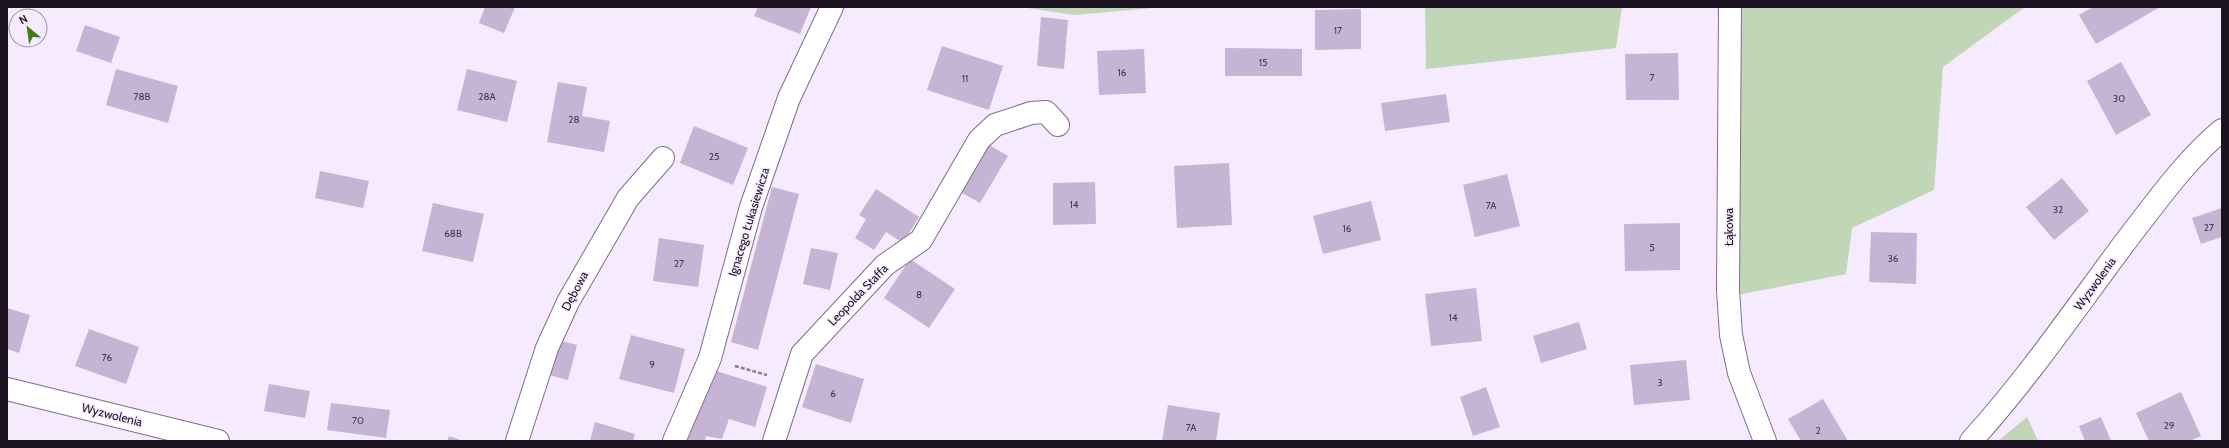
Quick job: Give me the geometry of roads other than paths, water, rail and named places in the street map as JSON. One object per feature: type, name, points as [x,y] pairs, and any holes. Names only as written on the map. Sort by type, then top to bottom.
[{"type":"street","name":"Ignacego Łukasiewicza","points":[[674,441],[710,358],[752,207],[789,98],[832,7]]},
{"type":"street","name":"Łąkowa","points":[[1730,7],[1728,290],[1731,335],[1740,372],[1765,441]]},
{"type":"street","name":"Leopolda Staffa","points":[[774,441],[802,354],[885,265],[921,240],[979,140],[995,125],[1031,113],[1046,112],[1058,125]]},
{"type":"street","name":"Wyzwolenia","points":[[1971,441],[2008,401],[2040,360],[2099,277],[2165,190],[2222,130]]},
{"type":"street","name":"Dębowa","points":[[517,441],[547,348],[568,302],[628,198],[663,158]]},
{"type":"street","name":"Wyzwolenia","points":[[7,389],[218,441]]}]
